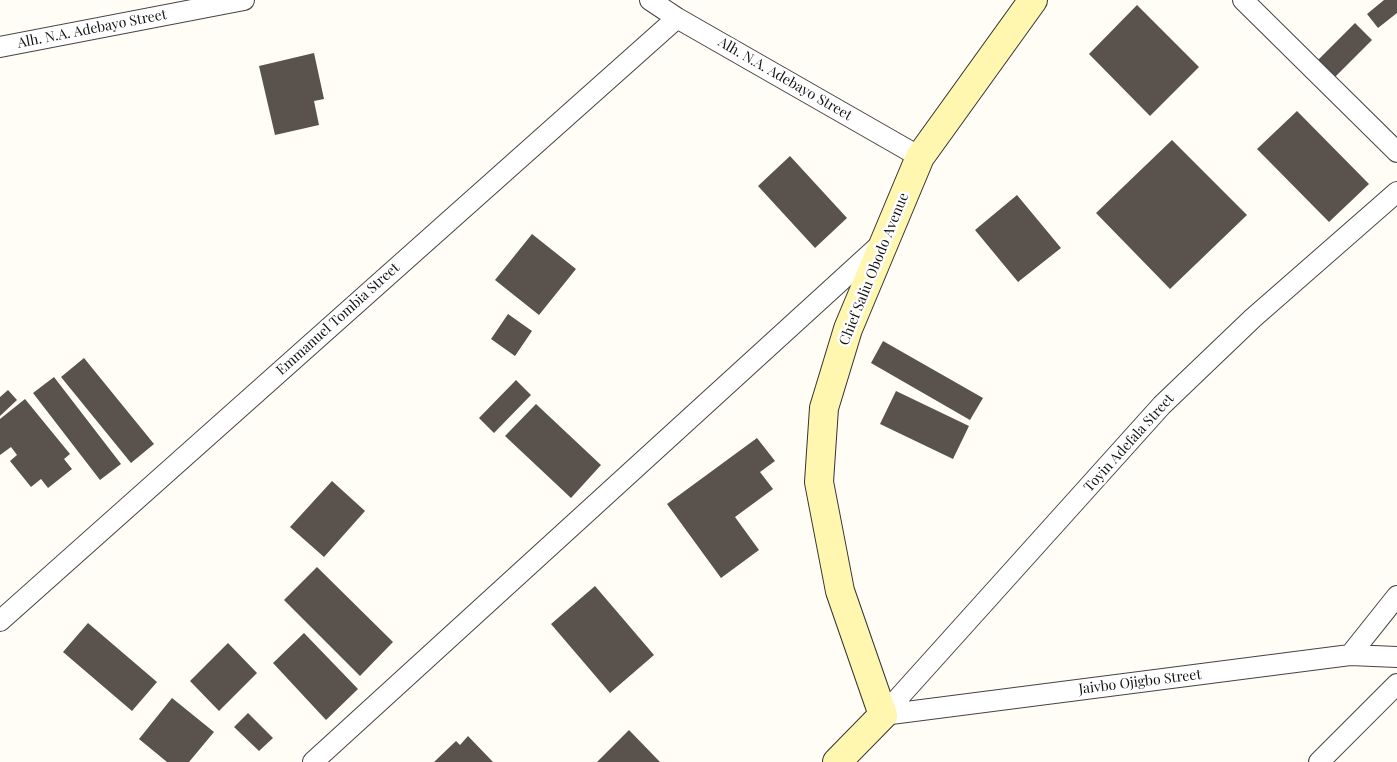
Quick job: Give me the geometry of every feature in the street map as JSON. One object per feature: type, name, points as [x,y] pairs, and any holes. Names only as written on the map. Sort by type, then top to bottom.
[{"type":"street","name":"Alh. N.A. Adebayo Street","points":[[0,47],[244,0]]},
{"type":"street","name":"Alh. N.A. Adebayo Street","points":[[650,0],[677,18],[920,156]]},
{"type":"street","name":"Chief Saliu Obodo Avenue","points":[[883,715],[840,592],[819,482],[824,408],[848,329],[920,156],[1034,0]]},
{"type":"street","points":[[1242,0],[1397,152]]},
{"type":"street","name":"Emmanuel Tombia Street","points":[[0,621],[677,18]]},
{"type":"street","name":"Toyin Adefala Street","points":[[883,715],[1162,405],[1253,318],[1397,192]]},
{"type":"street","points":[[313,762],[886,239]]},
{"type":"street","points":[[1350,655],[1397,596]]},
{"type":"street","name":"Jaivbo Ojigbo Street","points":[[883,715],[1350,655],[1397,657]]},
{"type":"street","points":[[1319,762],[1397,684]]},
{"type":"street","points":[[837,762],[883,715]]},
{"type":"building","points":[[1384,0],[1397,0],[1397,13],[1378,28],[1367,14]]},
{"type":"building","points":[[1137,5],[1199,67],[1150,116],[1089,54]]},
{"type":"building","points":[[1355,23],[1372,40],[1335,77],[1318,60]]},
{"type":"building","points":[[314,53],[324,99],[314,101],[319,125],[275,135],[259,66]]},
{"type":"building","points":[[1297,111],[1369,184],[1329,222],[1257,149]]},
{"type":"building","points":[[1172,140],[1247,215],[1170,289],[1096,213]]},
{"type":"building","points":[[790,156],[847,218],[815,248],[758,186]]},
{"type":"building","points":[[1017,195],[1061,248],[1018,282],[975,230]]},
{"type":"building","points":[[532,234],[576,269],[539,315],[495,280]]},
{"type":"building","points":[[508,314],[532,331],[515,356],[491,339]]},
{"type":"building","points":[[883,341],[983,398],[970,420],[871,363]]},
{"type":"building","points":[[84,358],[154,444],[131,463],[61,377]]},
{"type":"building","points":[[54,377],[121,464],[100,480],[33,393]]},
{"type":"building","points":[[516,380],[531,395],[494,433],[479,418]]},
{"type":"building","points":[[8,390],[17,400],[0,416],[0,397]]},
{"type":"building","points":[[896,391],[969,426],[953,459],[880,424]]},
{"type":"building","points":[[25,399],[70,454],[64,459],[72,469],[48,488],[41,479],[31,487],[10,461],[17,455],[11,447],[0,455],[0,419]]},
{"type":"building","points":[[536,404],[601,465],[571,498],[505,436]]},
{"type":"building","points":[[757,438],[775,461],[760,472],[773,489],[735,517],[759,550],[721,578],[667,504]]},
{"type":"building","points":[[332,481],[365,511],[324,557],[290,527]]},
{"type":"building","points":[[317,567],[393,642],[360,676],[284,600]]},
{"type":"building","points":[[595,586],[654,655],[610,693],[551,624]]},
{"type":"building","points":[[88,623],[157,682],[132,711],[63,652]]},
{"type":"building","points":[[304,633],[358,689],[326,720],[273,663]]},
{"type":"building","points":[[228,643],[257,673],[219,711],[190,681]]},
{"type":"building","points":[[172,698],[214,732],[189,762],[167,762],[139,739]]},
{"type":"building","points":[[248,713],[273,738],[259,751],[234,727]]},
{"type":"building","points":[[629,730],[660,762],[597,762]]},
{"type":"building","points":[[468,736],[493,762],[434,762],[456,741],[460,745]]}]
